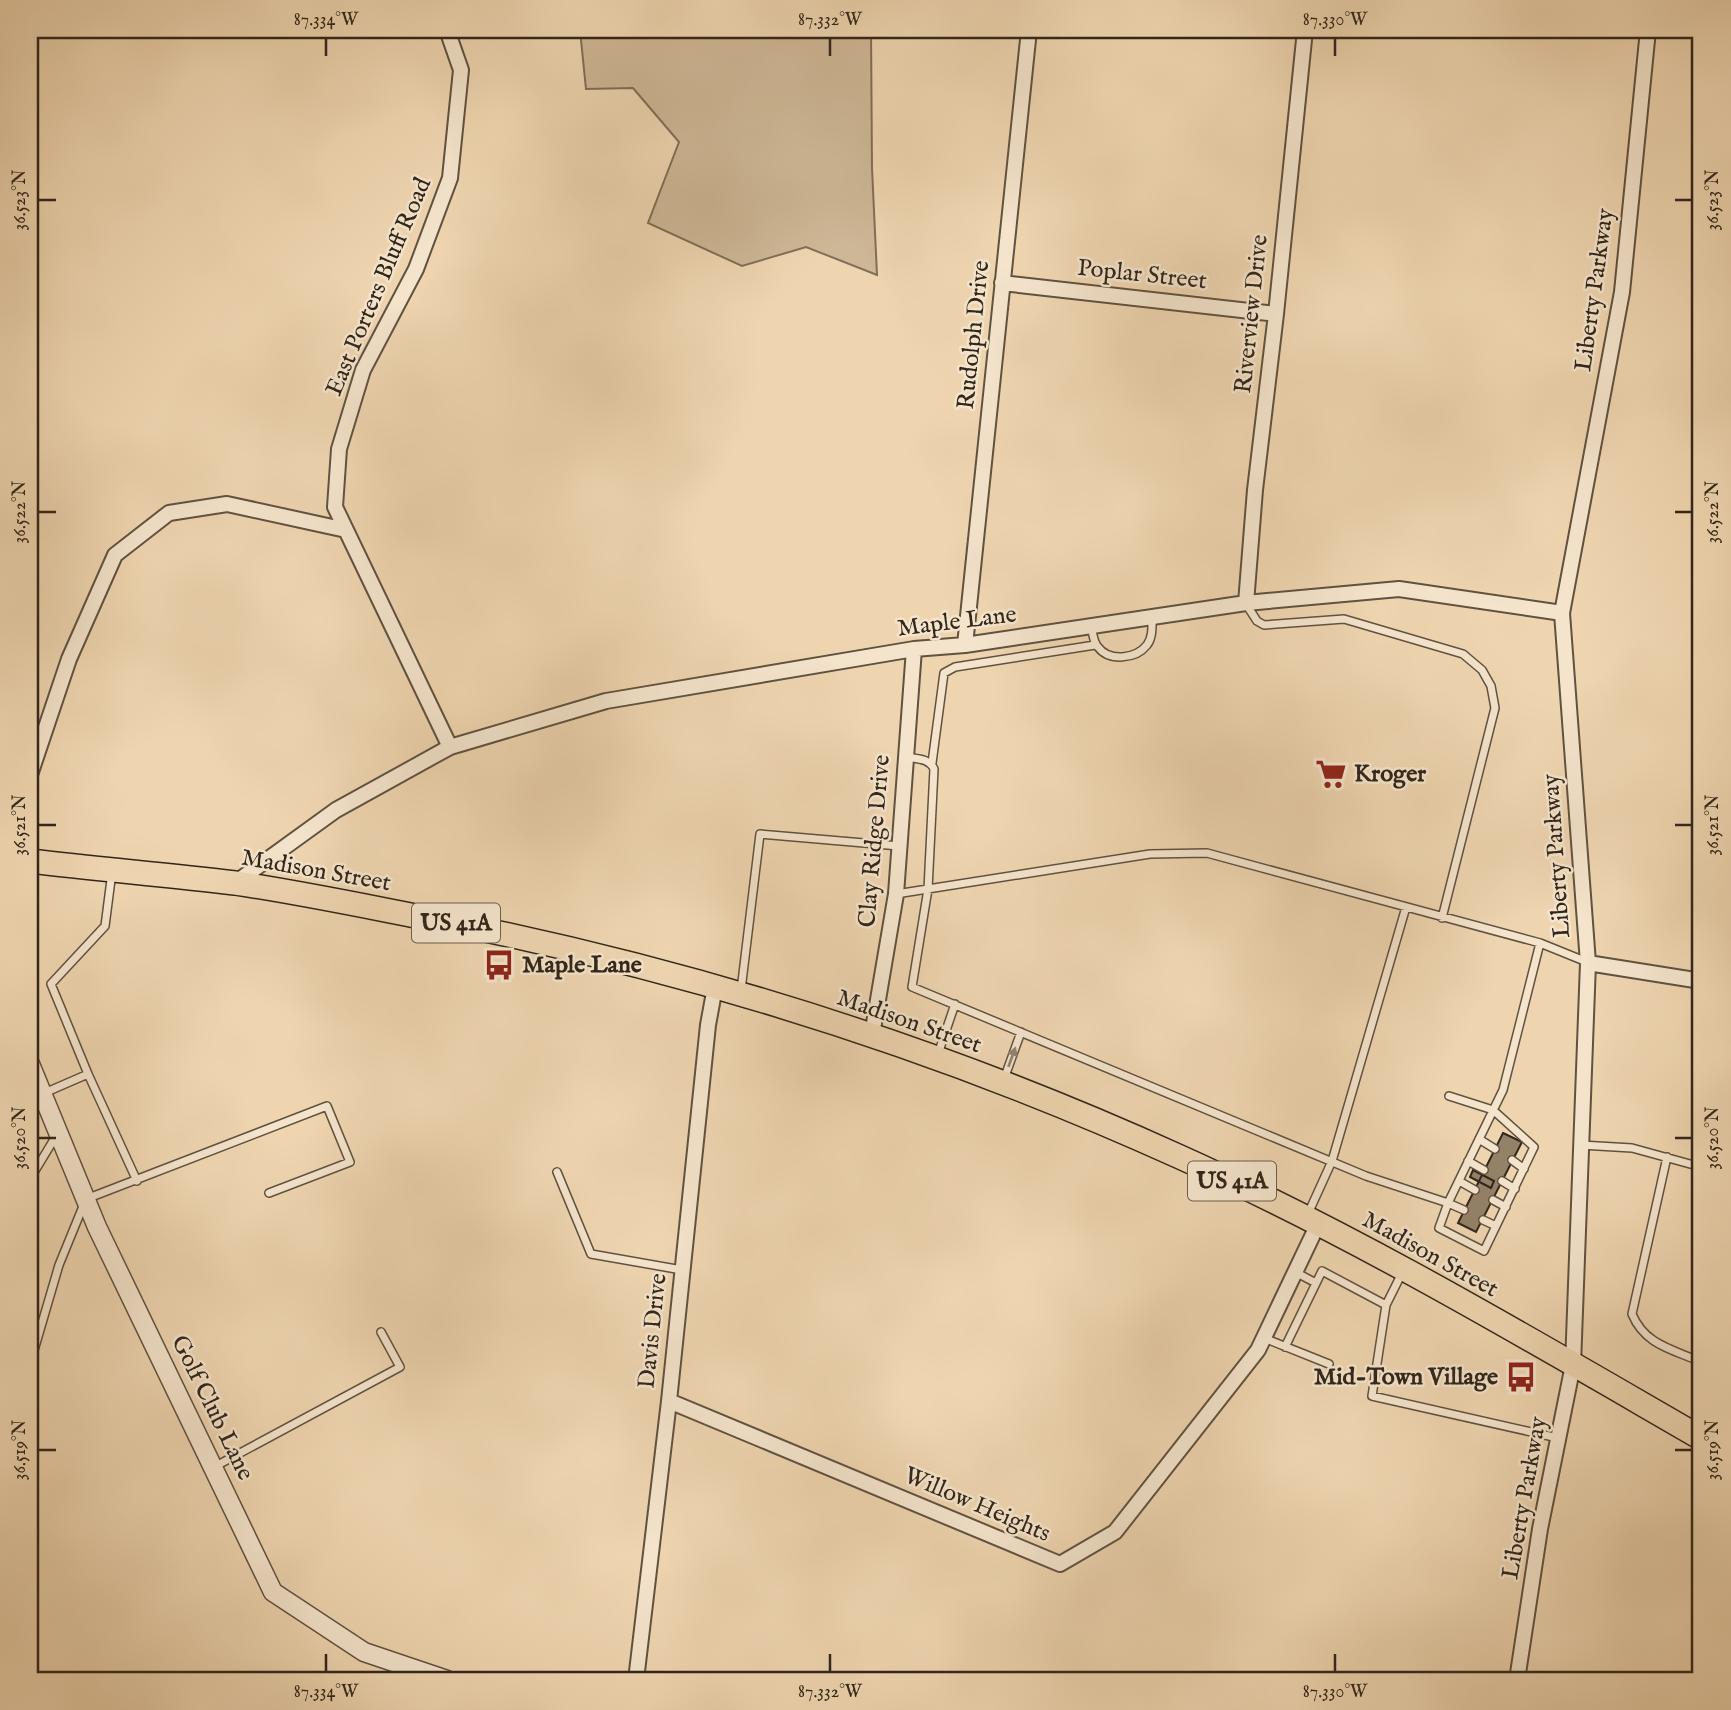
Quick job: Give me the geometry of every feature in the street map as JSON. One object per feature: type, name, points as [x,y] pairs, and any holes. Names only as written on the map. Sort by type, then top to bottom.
[{"type":"main road","name":"Madison Street","points":[[30,861],[235,883],[518,935],[741,994],[872,1035],[1002,1083],[1179,1156],[1403,1269],[1701,1438]]},
{"type":"street","name":"East Porters Bluff Road","points":[[447,30],[461,70],[450,178],[416,269],[363,370],[339,449],[335,507],[450,747]]},
{"type":"street","name":"Rudolph Drive","points":[[965,645],[1029,30]]},
{"type":"street","name":"Riverview Drive","points":[[1246,603],[1255,490],[1305,30]]},
{"type":"street","name":"Liberty Parkway","points":[[1517,1680],[1540,1529],[1573,1365],[1588,962],[1562,613],[1622,292],[1648,30]]},
{"type":"street","name":"Poplar Street","points":[[1002,283],[1276,314]]},
{"type":"street","points":[[30,775],[69,659],[115,555],[169,513],[227,504],[346,530]]},
{"type":"street","name":"Maple Lane","points":[[235,883],[336,810],[450,747],[606,701],[914,649],[965,645],[1246,603],[1399,589],[1562,613]]},
{"type":"street","name":"Clay Ridge Drive","points":[[872,1035],[896,894],[914,649]]},
{"type":"street","points":[[1588,962],[1701,981]]},
{"type":"street","name":"Davis Drive","points":[[636,1680],[708,1025],[715,987]]},
{"type":"street","name":"Golf Club Lane","points":[[30,1064],[86,1199],[273,1591],[364,1653],[447,1680]]},
{"type":"street","name":"Willow Heights","points":[[668,1401],[1060,1564],[1115,1532],[1258,1350],[1295,1272],[1312,1221]]},
{"type":"lane","points":[[1246,603],[1257,621],[1264,625],[1344,619],[1463,654],[1482,670],[1491,686],[1495,708],[1442,918]]},
{"type":"lane","points":[[1091,626],[1096,645],[1105,655],[1114,657],[1135,654],[1147,644],[1152,632],[1152,617]]},
{"type":"lane","points":[[1096,645],[955,667],[944,673],[932,763],[934,769],[928,889],[912,987],[1366,1176],[1464,1210]]},
{"type":"lane","points":[[906,757],[932,763]]},
{"type":"lane","points":[[741,994],[760,834],[900,846]]},
{"type":"lane","points":[[896,894],[1150,854],[1207,852],[1540,943],[1588,962]]},
{"type":"lane","points":[[112,871],[105,926],[51,984],[137,1181]]},
{"type":"lane","points":[[1312,1221],[1406,907]]},
{"type":"lane","points":[[1449,1096],[1493,1110],[1534,1147],[1484,1251],[1439,1228],[1448,1203],[1468,1161],[1479,1139],[1493,1110],[1503,1090],[1540,943]]},
{"type":"lane","points":[[937,1058],[955,1004]]},
{"type":"lane","points":[[1002,1083],[1021,1032]]},
{"type":"lane","points":[[42,1094],[88,1074]]},
{"type":"lane","points":[[30,1364],[59,1265],[86,1199],[327,1106],[350,1162],[269,1193]]},
{"type":"lane","points":[[30,1180],[58,1132]]},
{"type":"lane","points":[[1479,1139],[1495,1149]]},
{"type":"lane","points":[[1581,1145],[1632,1148],[1701,1167]]},
{"type":"lane","points":[[1667,1157],[1632,1314],[1637,1327],[1648,1339],[1701,1362]]},
{"type":"lane","points":[[1512,1160],[1524,1169]]},
{"type":"lane","points":[[1468,1161],[1484,1170]]},
{"type":"lane","points":[[557,1172],[591,1254],[682,1270]]},
{"type":"lane","points":[[1459,1181],[1475,1189]]},
{"type":"lane","points":[[1502,1181],[1515,1189]]},
{"type":"lane","points":[[1493,1199],[1506,1207]]},
{"type":"lane","points":[[1483,1220],[1496,1226]]},
{"type":"lane","points":[[1403,1269],[1386,1305],[1371,1396],[1558,1438]]},
{"type":"lane","points":[[1285,1347],[1322,1271],[1386,1305]]},
{"type":"lane","points":[[1295,1272],[1316,1283]]},
{"type":"lane","points":[[213,1468],[400,1367],[381,1332]]},
{"type":"lane","points":[[1263,1338],[1329,1364]]},
{"type":"shaded area","points":[[580,30],[871,30],[872,168],[877,275],[806,247],[742,266],[648,223],[679,142],[633,88],[586,89]]},
{"type":"building","points":[[1503,1133],[1522,1142],[1476,1232],[1458,1223]]},
{"type":"building","points":[[1473,1170],[1494,1181],[1491,1188],[1470,1177]]},
{"type":"place","name":"Kroger","points":[[1331,774]]},
{"type":"place","name":"Maple Lane","points":[[499,965]]},
{"type":"place","name":"Mid-Town Village","points":[[1521,1377]]}]
